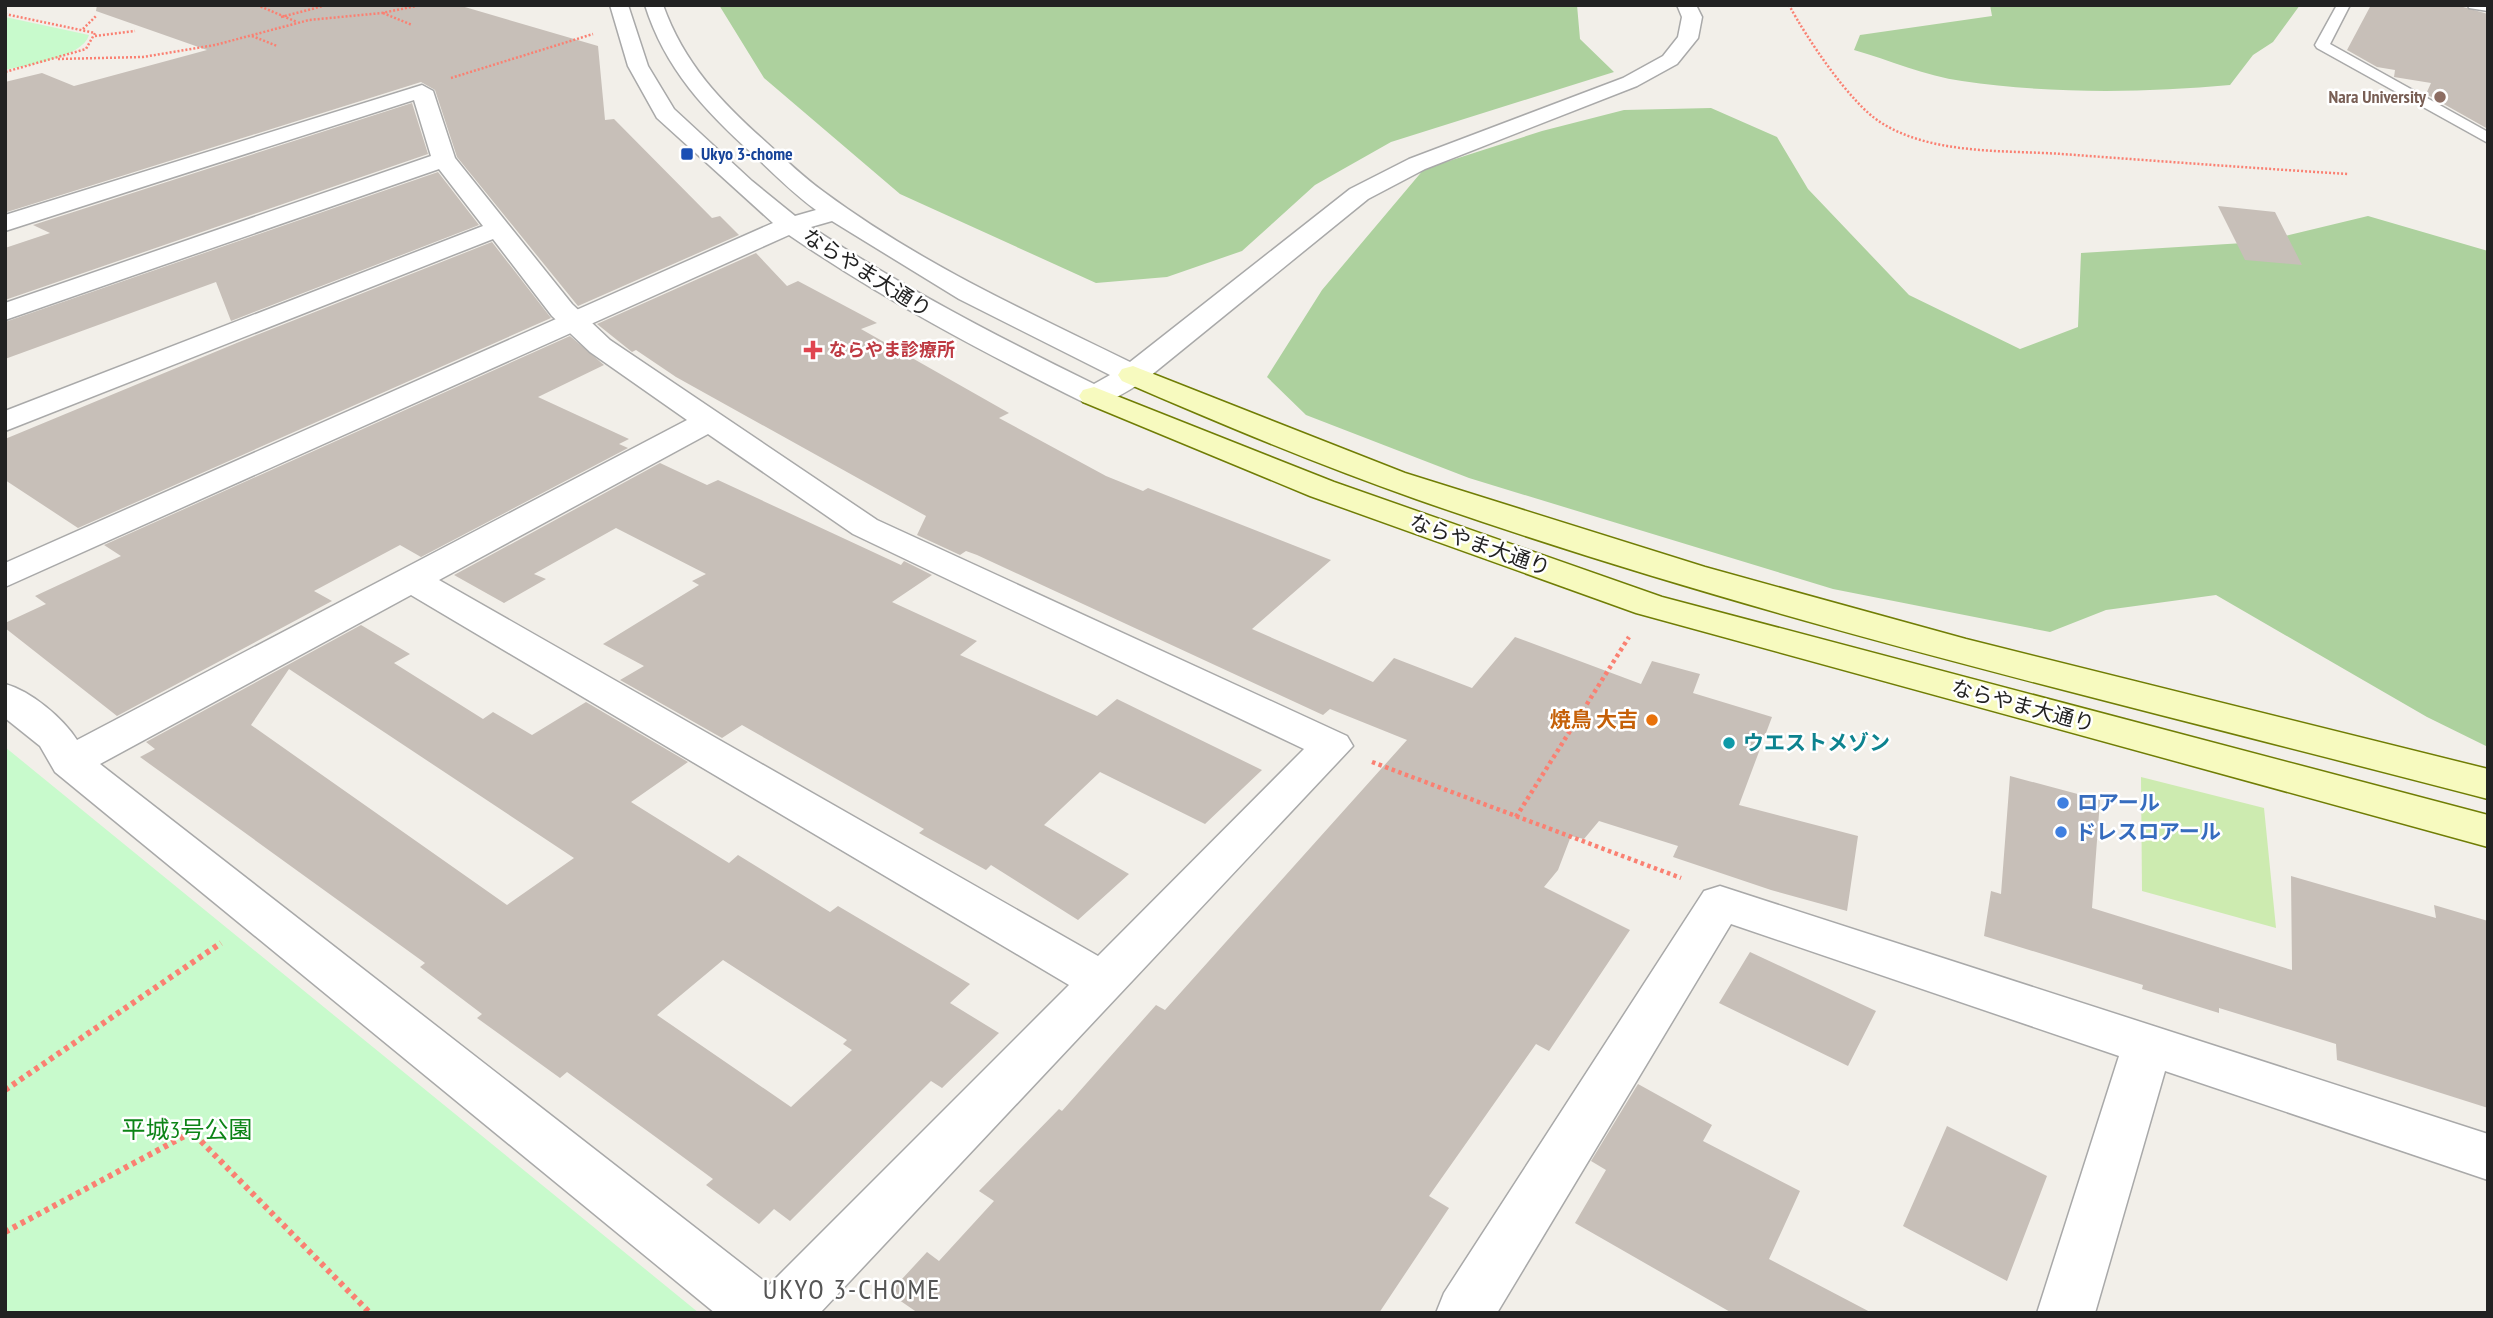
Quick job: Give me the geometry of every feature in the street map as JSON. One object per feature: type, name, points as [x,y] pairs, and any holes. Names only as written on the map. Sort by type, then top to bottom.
[{"type":"main road","name":"ならやま大通り","points":[[1133,375],[1276,436],[1429,492],[1637,560],[1773,599],[2488,785]]},
{"type":"main road","name":"ならやま大通り","points":[[1094,396],[1322,489],[1649,605],[2488,831]]},
{"type":"street","name":"ならやま大通り","points":[[619,5],[638,66],[665,113],[703,151],[791,225],[873,279],[960,330],[1094,396]]},
{"type":"street","name":"ならやま大通り","points":[[654,5],[673,53],[717,111],[836,212],[916,264],[1133,375]]},
{"type":"street","points":[[1094,396],[1133,375],[1298,240],[1359,194],[1417,164],[1630,82],[1670,60],[1688,38],[1692,17],[1686,5]]},
{"type":"street","points":[[5,223],[422,91],[444,159],[497,229],[574,322],[600,346],[865,527],[1332,746],[781,1313]]},
{"type":"street","points":[[5,312],[444,159]]},
{"type":"street","points":[[5,576],[791,225],[836,212]]},
{"type":"street","points":[[5,422],[497,229]]},
{"type":"street","points":[[71,762],[709,421]]},
{"type":"street","points":[[412,580],[1102,982]]},
{"type":"street","points":[[5,697],[55,737],[71,762],[761,1313]]},
{"type":"street","points":[[1465,1313],[1720,902],[2147,1046],[2488,1157]]},
{"type":"street","points":[[2066,1313],[2147,1046]]},
{"type":"lane","points":[[2344,5],[2322,45],[2488,138]]},
{"type":"lane","points":[[2474,5],[2488,7]]},
{"type":"path","points":[[257,5],[298,23]]},
{"type":"path","points":[[281,17],[327,5]]},
{"type":"path","points":[[58,59],[130,59],[209,47],[298,23],[382,13],[421,5]]},
{"type":"path","points":[[1788,5],[1813,45],[1877,121],[1905,134],[1941,143],[2021,151],[2348,174]]},
{"type":"path","points":[[382,13],[412,24]]},
{"type":"path","points":[[5,14],[82,29],[95,36],[135,31]]},
{"type":"path","points":[[82,29],[97,15]]},
{"type":"path","points":[[422,91],[451,78],[602,32]]},
{"type":"path","points":[[5,72],[86,49],[95,36]]},
{"type":"path","points":[[251,36],[277,46]]},
{"type":"path","points":[[1516,817],[1630,636]]},
{"type":"path","points":[[1332,746],[1695,883],[1720,902]]},
{"type":"path","points":[[5,1090],[262,916]]},
{"type":"path","points":[[5,1233],[192,1132],[370,1313]]},
{"type":"green space","points":[[719,5],[1577,5],[1580,39],[1614,72],[1391,142],[1315,185],[1242,251],[1167,277],[1096,283],[900,194],[764,78]]},
{"type":"green space","points":[[1990,5],[2300,5],[2273,42],[2253,55],[2230,85],[2096,91],[1995,85],[1935,75],[1854,50],[1860,35],[1992,16]]},
{"type":"green space","points":[[5,17],[89,35],[84,43],[65,55],[5,70]]},
{"type":"green space","points":[[1711,108],[1777,137],[1808,189],[1909,295],[2020,349],[2078,327],[2081,253],[2260,242],[2368,216],[2488,251],[2488,747],[2427,717],[2216,595],[2106,610],[2050,632],[1833,589],[1469,478],[1306,415],[1267,377],[1322,290],[1424,169],[1542,131],[1624,110]]},
{"type":"green space","name":"平城3号公園","points":[[5,747],[699,1313],[5,1313]]},
{"type":"green space","points":[[2141,777],[2264,808],[2276,928],[2142,891]]},
{"type":"building","points":[[97,5],[458,5],[598,46],[605,120],[614,119],[712,218],[720,216],[739,235],[578,306],[457,157],[435,90],[421,82],[7,212],[5,82],[42,73],[74,86],[207,50],[96,11]]},
{"type":"building","name":"Nara University","points":[[2371,5],[2456,5],[2488,14],[2488,129],[2426,94],[2431,83],[2394,77],[2395,70],[2377,67],[2347,50]]},
{"type":"building","points":[[412,103],[428,154],[5,300],[5,248],[50,233],[33,225]]},
{"type":"building","points":[[438,172],[479,225],[231,321],[216,282],[5,359],[5,322]]},
{"type":"building","points":[[2218,206],[2275,212],[2302,265],[2245,260]]},
{"type":"building","points":[[492,242],[551,318],[78,528],[5,480],[5,439],[239,342]]},
{"type":"building","points":[[756,253],[787,286],[798,281],[877,323],[861,329],[1009,413],[999,418],[1106,476],[1143,491],[1148,488],[1331,560],[1252,629],[1373,682],[1394,658],[1472,688],[1515,637],[1641,684],[1652,661],[1700,674],[1693,693],[1772,717],[1739,805],[1858,836],[1847,911],[1771,890],[1673,857],[1678,846],[1599,821],[1584,839],[1571,836],[1558,870],[1544,887],[1630,930],[1549,1051],[1536,1044],[1429,1196],[1449,1208],[1379,1313],[918,1313],[889,1293],[927,1252],[939,1261],[994,1201],[979,1191],[1059,1109],[1062,1111],[1156,1005],[1165,1010],[1407,740],[1330,709],[1323,715],[977,555],[966,551],[960,555],[917,535],[926,516],[676,377],[636,350],[632,352],[597,324]]},
{"type":"building","points":[[570,336],[604,365],[538,397],[629,439],[619,444],[628,448],[421,557],[400,545],[314,591],[332,601],[117,716],[5,628],[5,623],[46,604],[35,596],[121,556],[104,545]]},
{"type":"building","points":[[660,463],[707,485],[718,480],[901,565],[904,561],[932,575],[892,602],[977,641],[960,655],[1097,716],[1117,699],[1262,770],[1205,824],[1100,772],[1044,825],[1129,874],[1078,920],[991,865],[986,870],[919,833],[924,829],[742,725],[722,738],[620,680],[644,666],[603,644],[699,585],[692,581],[706,574],[616,528],[534,574],[546,579],[504,603],[454,575]]},
{"type":"building","points":[[361,625],[410,654],[394,663],[483,719],[493,712],[532,735],[586,702],[688,762],[631,802],[729,863],[738,855],[830,912],[838,906],[970,984],[950,1003],[999,1033],[942,1088],[931,1081],[790,1221],[774,1209],[759,1224],[706,1185],[713,1179],[567,1072],[560,1078],[477,1018],[482,1014],[420,967],[425,963],[140,757],[155,749],[146,742]],"holes":[[[289,669],[574,858],[507,905],[251,725]],[[723,960],[847,1040],[843,1044],[852,1050],[791,1107],[657,1015]]]},
{"type":"building","points":[[2010,776],[2100,800],[2092,908],[2292,970],[2291,876],[2436,918],[2434,905],[2488,921],[2488,1108],[2337,1060],[2336,1044],[2219,1008],[2219,1013],[2142,989],[2143,985],[1984,936],[1991,891],[2001,894]]},
{"type":"building","points":[[1750,952],[1876,1011],[1848,1066],[1719,1003]]},
{"type":"building","points":[[1638,1084],[1712,1125],[1703,1141],[1800,1191],[1769,1259],[1872,1313],[1732,1313],[1575,1223],[1606,1170],[1591,1161]]},
{"type":"building","points":[[1947,1126],[2047,1176],[2007,1281],[1903,1226]]},
{"type":"place","name":"Nara University","points":[[2440,97]]},
{"type":"place","name":"Ukyo 3-chome","points":[[687,154]]},
{"type":"place","name":"ならやま診療所","points":[[813,350]]},
{"type":"place","name":"焼鳥 大吉","points":[[1652,720]]},
{"type":"place","name":"ウエストメゾン","points":[[1729,743]]},
{"type":"place","name":"ロアール","points":[[2063,803]]},
{"type":"place","name":"ドレスロアール","points":[[2061,832]]},
{"type":"district","name":"UKYO 3-CHOME","points":[[852,1289]]}]
